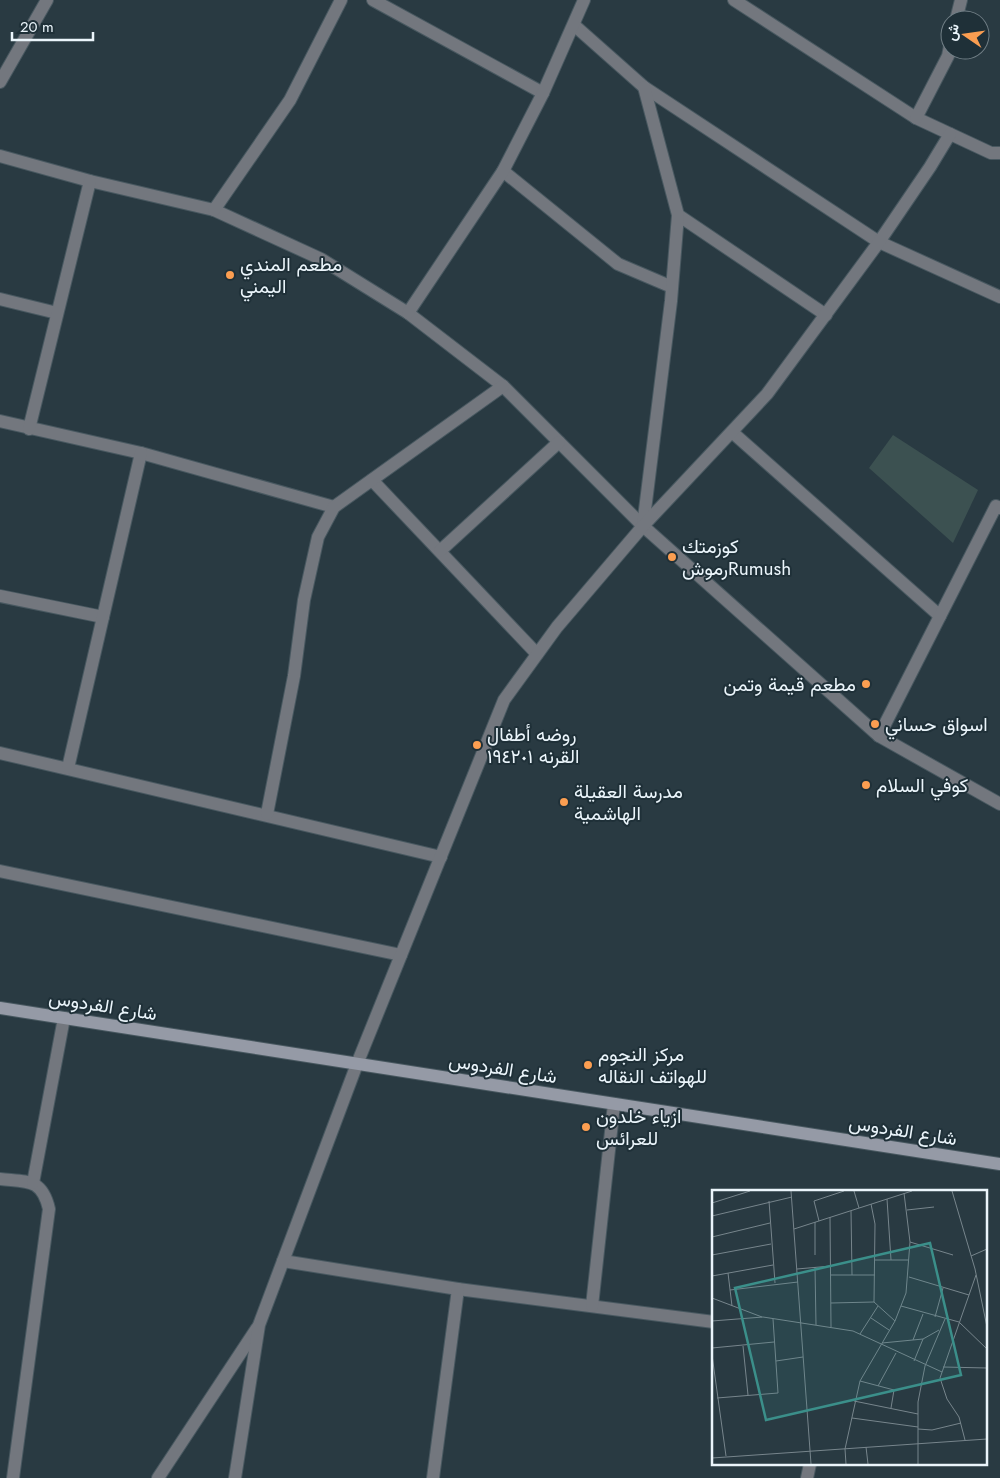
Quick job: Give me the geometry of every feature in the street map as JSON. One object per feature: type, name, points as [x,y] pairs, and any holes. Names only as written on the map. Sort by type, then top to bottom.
[{"type":"street","points":[[0,82],[47,0]]},
{"type":"street","points":[[214,210],[290,100],[341,0]]},
{"type":"street","points":[[373,0],[543,93]]},
{"type":"street","points":[[408,313],[503,171],[543,93],[584,0]]},
{"type":"street","points":[[734,0],[916,118],[991,153],[1000,153]]},
{"type":"street","points":[[574,25],[644,87],[879,242],[1000,297]]},
{"type":"street","points":[[916,118],[946,60]]},
{"type":"street","points":[[643,526],[672,287],[678,215],[644,87]]},
{"type":"street","points":[[235,1478],[259,1325],[357,1064],[504,700],[557,627],[643,526],[767,394],[879,242],[950,134]]},
{"type":"street","points":[[0,156],[90,181],[214,210],[320,259],[408,313],[503,386],[643,526],[879,736],[1000,804]]},
{"type":"street","points":[[503,171],[618,264],[672,287]]},
{"type":"street","points":[[29,429],[90,181]]},
{"type":"street","points":[[678,215],[826,315]]},
{"type":"street","points":[[0,299],[57,313]]},
{"type":"street","points":[[267,814],[294,676],[304,600],[318,537],[334,507],[503,386]]},
{"type":"street","points":[[0,421],[140,453],[334,507]]},
{"type":"street","points":[[732,432],[940,616]]},
{"type":"street","points":[[440,551],[559,442]]},
{"type":"street","points":[[68,768],[140,453]]},
{"type":"street","points":[[372,480],[537,654]]},
{"type":"street","points":[[879,736],[996,506],[1000,508]]},
{"type":"street","points":[[0,596],[104,617]]},
{"type":"street","points":[[0,756],[68,768],[441,857]]},
{"type":"street","points":[[0,871],[401,955]]},
{"type":"street","name":"شارع الفردوس","points":[[0,1008],[1000,1164]]},
{"type":"street","points":[[33,1183],[64,1018]]},
{"type":"street","points":[[592,1306],[614,1104]]},
{"type":"street","points":[[0,1179],[33,1183],[45,1193],[49,1209],[13,1478]]},
{"type":"street","points":[[283,1261],[458,1289],[712,1322]]},
{"type":"street","points":[[433,1478],[458,1289]]},
{"type":"street","points":[[158,1478],[259,1325]]},
{"type":"building","points":[[893,435],[978,490],[953,543],[869,468]]},
{"type":"place","name":"مطعم المندي اليمني","points":[[230,275]]},
{"type":"place","name":"كوزمتك رموشRumush","points":[[672,557]]},
{"type":"place","name":"مطعم قيمة وتمن","points":[[866,684]]},
{"type":"place","name":"اسواق حساني","points":[[875,724]]},
{"type":"place","name":"روضه أطفال القرنه ١٩٤٢٠١","points":[[477,745]]},
{"type":"place","name":"كوفي السلام","points":[[866,785]]},
{"type":"place","name":"مدرسة العقيلة الهاشمية","points":[[564,802]]},
{"type":"place","name":"مركز النجوم للهواتف النقاله","points":[[588,1065]]},
{"type":"place","name":"ازياء خلدون للعرائس","points":[[586,1127]]}]
